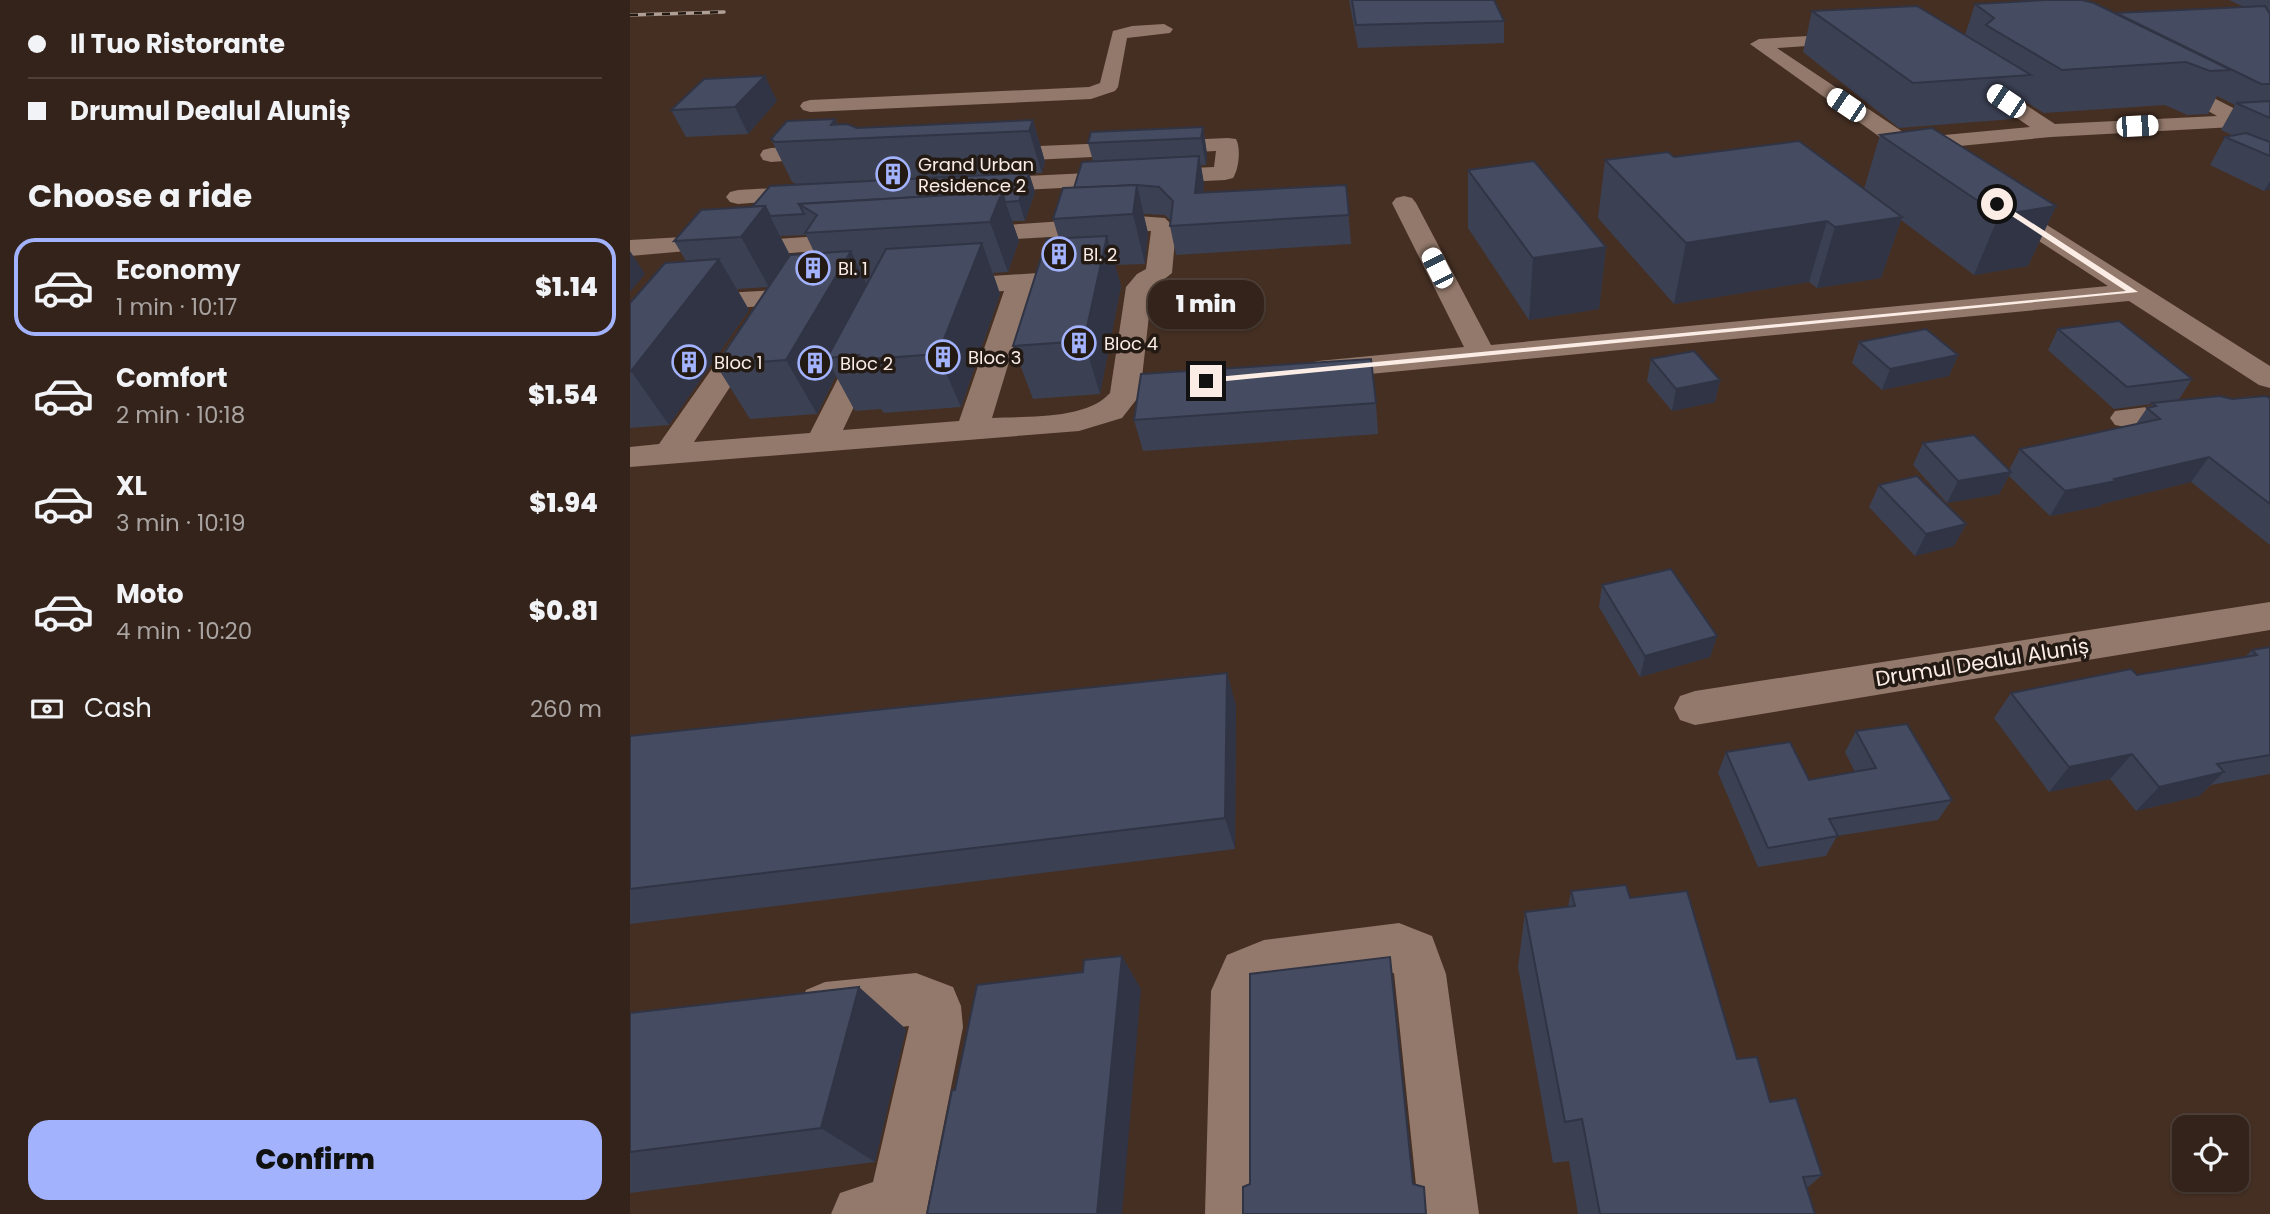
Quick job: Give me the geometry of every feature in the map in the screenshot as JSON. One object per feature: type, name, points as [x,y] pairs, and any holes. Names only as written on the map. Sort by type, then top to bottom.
[{"type":"street","points":[[810,106],[1091,93],[1108,87],[1119,35],[1132,31],[1164,29]]},
{"type":"street","points":[[1880,37],[1759,44],[1952,174]]},
{"type":"street","points":[[2050,131],[1968,67],[2077,129]]},
{"type":"street","points":[[2145,68],[2260,121]]},
{"type":"street","points":[[704,240],[829,83]]},
{"type":"street","points":[[1906,145],[2077,129],[2260,121]]},
{"type":"street","points":[[2172,124],[2209,141]]},
{"type":"street","points":[[961,186],[1225,173],[1228,144],[970,156]]},
{"type":"street","points":[[771,155],[855,151]]},
{"type":"street","points":[[738,197],[836,192]]},
{"type":"street","points":[[1986,197],[2134,292],[2266,395]]},
{"type":"street","points":[[1404,203],[1482,355]]},
{"type":"street","points":[[630,457],[1079,421],[1111,411],[1125,395],[1139,287],[1159,273],[1164,229],[1156,223],[930,237]]},
{"type":"street","points":[[630,248],[704,240],[888,239]]},
{"type":"street","points":[[925,288],[1159,273]]},
{"type":"street","points":[[972,430],[1020,282]]},
{"type":"street","points":[[1289,373],[2134,292]]},
{"type":"street","points":[[665,305],[842,294]]},
{"type":"street","points":[[669,454],[774,298]]},
{"type":"street","points":[[821,442],[880,325]]},
{"type":"street","points":[[2126,418],[2218,408]]},
{"type":"street","name":"Drumul Dealul Aluniș","points":[[1695,708],[2270,616]]},
{"type":"street","points":[[1235,1214],[1237,991],[1245,973],[1264,965],[1399,948],[1414,954],[1420,974],[1449,1214]]},
{"type":"street","points":[[780,1014],[916,999],[934,1006],[936,1027],[885,1212]]},
{"type":"building","points":[[1352,0],[1494,0],[1504,21],[1356,25]]},
{"type":"building","points":[[2082,0],[2094,3],[2231,70],[2210,71],[2186,62],[2062,70],[1986,25],[1994,18],[1975,4]]},
{"type":"building","points":[[1917,6],[2031,75],[1913,83],[1812,11]]},
{"type":"building","points":[[2265,6],[2270,14],[2270,84],[2261,84],[2116,13]]},
{"type":"building","points":[[765,76],[735,107],[671,110],[704,79]]},
{"type":"building","points":[[2270,101],[2270,118],[2236,103]]},
{"type":"building","points":[[835,119],[831,125],[847,124],[857,128],[1033,120],[1029,131],[775,142],[771,139],[787,121]]},
{"type":"building","points":[[1203,127],[1201,138],[1088,143],[1091,132]]},
{"type":"building","points":[[1932,128],[2056,206],[1999,215],[1880,135]]},
{"type":"building","points":[[2246,133],[2270,142],[2270,156],[2225,137]]},
{"type":"building","points":[[1799,141],[1902,217],[1835,227],[1827,221],[1686,243],[1605,160],[1668,152],[1674,157]]},
{"type":"building","points":[[1199,156],[1195,193],[1346,185],[1349,215],[1170,226],[1173,201],[1159,187],[1137,185],[1074,188],[1082,162]]},
{"type":"building","points":[[1534,161],[1606,247],[1533,258],[1468,170]]},
{"type":"building","points":[[1029,173],[1019,201],[1005,202],[1002,192],[799,204],[804,214],[770,216],[765,206],[752,207],[770,186]]},
{"type":"building","points":[[1137,185],[1133,214],[1053,219],[1063,188]]},
{"type":"building","points":[[1002,192],[990,222],[805,233],[817,215],[799,204]]},
{"type":"building","points":[[765,206],[741,237],[674,241],[701,210]]},
{"type":"building","points":[[1107,236],[1084,341],[1013,346],[1047,239]]},
{"type":"building","points":[[982,243],[938,354],[856,360],[859,355],[827,358],[886,249]]},
{"type":"building","points":[[851,251],[786,360],[716,365],[790,255]]},
{"type":"building","points":[[719,259],[630,372],[630,303],[665,263]]},
{"type":"building","points":[[2119,321],[2192,379],[2127,387],[2058,329]]},
{"type":"building","points":[[1926,329],[1958,355],[1890,369],[1859,342]]},
{"type":"building","points":[[1694,351],[1720,380],[1676,389],[1651,359]]},
{"type":"building","points":[[1371,359],[1376,403],[1134,420],[1141,374]]},
{"type":"building","points":[[2220,396],[2232,399],[2266,396],[2270,398],[2270,504],[2209,457],[2065,491],[2020,449],[2160,419],[2147,408],[2156,406],[2152,403]]},
{"type":"building","points":[[1974,435],[2011,472],[1958,481],[1923,443]]},
{"type":"building","points":[[1917,476],[1966,524],[1926,534],[1879,485]]},
{"type":"building","points":[[1671,569],[1717,636],[1645,656],[1602,585]]},
{"type":"building","points":[[2270,647],[2270,755],[2217,764],[2224,772],[2159,787],[2132,754],[2069,767],[2011,693],[2131,669],[2137,675],[2257,655],[2252,650]]},
{"type":"building","points":[[1227,673],[1225,818],[630,889],[630,736]]},
{"type":"building","points":[[1907,724],[1952,800],[1829,819],[1838,836],[1768,848],[1726,752],[1790,742],[1809,780],[1876,768],[1856,731]]},
{"type":"building","points":[[1626,885],[1630,898],[1687,891],[1737,1059],[1757,1057],[1770,1102],[1796,1098],[1822,1175],[1803,1177],[1815,1214],[1600,1214],[1582,1119],[1565,1122],[1525,912],[1575,906],[1571,891]]},
{"type":"building","points":[[1122,956],[1097,1214],[927,1214],[977,985],[1083,972],[1084,960]]},
{"type":"building","points":[[1390,957],[1413,1184],[1424,1187],[1426,1214],[1243,1214],[1243,1187],[1250,1184],[1250,974]]},
{"type":"building","points":[[859,987],[821,1128],[630,1152],[630,1013]]},
{"type":"railway","points":[[630,15],[724,12]]},
{"type":"place","name":"Grand Urban Residence 2","points":[[893,174]]},
{"type":"place","name":"Bl. 2","points":[[1059,254]]},
{"type":"place","name":"Bl. 1","points":[[813,268]]},
{"type":"place","name":"Bloc 4","points":[[1079,343]]},
{"type":"place","name":"Bloc 3","points":[[943,357]]},
{"type":"place","name":"Bloc 1","points":[[689,362]]},
{"type":"place","name":"Bloc 2","points":[[815,363]]},
{"type":"route","points":[[1206,381],[2134,292],[1997,204]]}]
